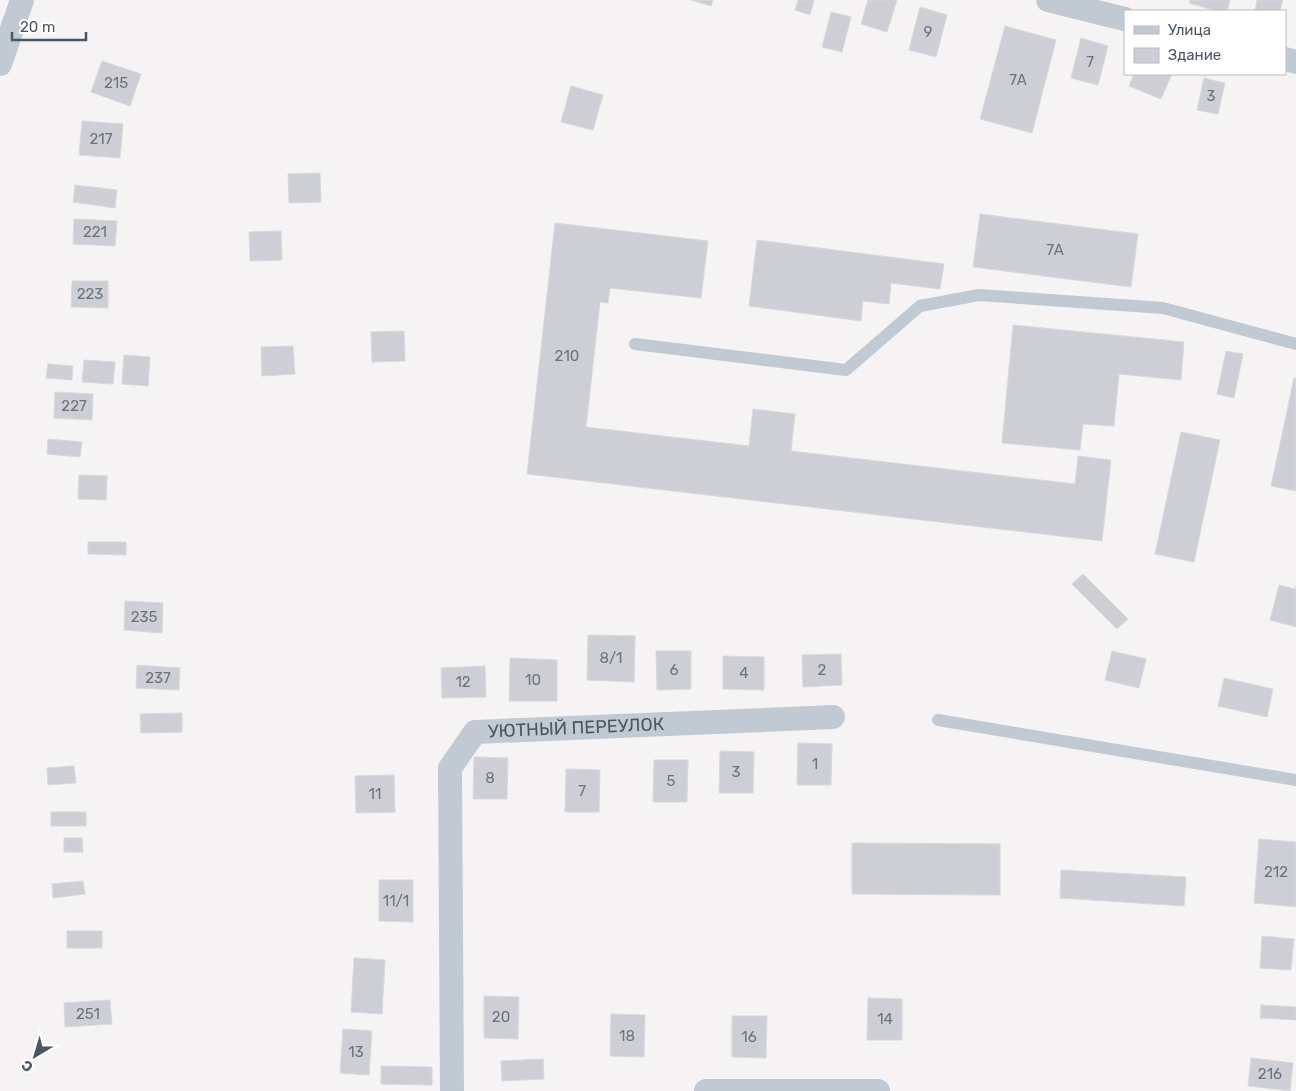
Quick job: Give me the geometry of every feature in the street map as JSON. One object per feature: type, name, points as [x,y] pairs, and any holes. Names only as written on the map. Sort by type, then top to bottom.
[{"type":"street","points":[[0,64],[22,0]]},
{"type":"street","points":[[1048,0],[1124,19]]},
{"type":"street","name":"УЮТНЫЙ ПЕРЕУЛОК","points":[[452,1091],[450,768],[475,732],[833,717]]},
{"type":"street","points":[[706,1091],[878,1091]]},
{"type":"lane","points":[[635,344],[846,370],[920,306],[979,295],[1163,308],[1296,344]]},
{"type":"lane","points":[[938,720],[1296,780]]},
{"type":"building","points":[[691,0],[713,0],[711,6]]},
{"type":"building","points":[[798,0],[814,0],[810,15],[795,10]]},
{"type":"building","points":[[868,0],[897,0],[887,32],[861,24]]},
{"type":"building","points":[[1190,0],[1230,0],[1227,10],[1214,10],[1189,3]]},
{"type":"building","points":[[1257,0],[1283,0],[1280,10],[1255,10]]},
{"type":"building","points":[[920,7],[947,15],[936,57],[909,50]]},
{"type":"building","points":[[831,12],[851,17],[842,52],[822,47]]},
{"type":"building","points":[[1005,26],[1056,40],[1032,133],[980,119]]},
{"type":"building","points":[[1081,38],[1108,46],[1098,85],[1071,78]]},
{"type":"building","points":[[102,61],[141,74],[130,106],[91,92]]},
{"type":"building","points":[[1134,75],[1172,75],[1161,99],[1129,86]]},
{"type":"building","points":[[1204,78],[1225,83],[1218,114],[1197,110]]},
{"type":"building","points":[[571,86],[603,95],[593,130],[561,122]]},
{"type":"building","points":[[82,121],[123,124],[120,158],[79,155]]},
{"type":"building","points":[[320,173],[321,202],[289,203],[288,174]]},
{"type":"building","points":[[75,185],[117,190],[115,208],[73,202]]},
{"type":"building","points":[[980,214],[1138,234],[1131,287],[973,267]]},
{"type":"building","points":[[74,219],[117,221],[115,246],[73,244]]},
{"type":"building","points":[[555,223],[708,241],[701,298],[610,288],[608,303],[600,302],[586,427],[749,446],[753,409],[795,414],[791,451],[1075,484],[1078,456],[1111,460],[1102,541],[527,474]]},
{"type":"building","points":[[281,231],[282,260],[250,261],[249,232]]},
{"type":"building","points":[[757,240],[944,264],[940,289],[891,283],[889,304],[863,301],[861,321],[749,306]]},
{"type":"building","points":[[72,281],[108,281],[108,308],[71,307]]},
{"type":"building","points":[[1013,325],[1184,342],[1181,380],[1119,374],[1114,426],[1083,424],[1080,450],[1002,443]]},
{"type":"building","points":[[404,331],[405,361],[372,362],[371,332]]},
{"type":"building","points":[[293,346],[295,374],[262,376],[261,347]]},
{"type":"building","points":[[1226,351],[1243,354],[1234,398],[1217,394]]},
{"type":"building","points":[[124,355],[150,357],[148,386],[122,384]]},
{"type":"building","points":[[84,360],[115,362],[113,384],[82,382]]},
{"type":"building","points":[[48,364],[73,366],[72,380],[46,378]]},
{"type":"building","points":[[1294,378],[1296,378],[1296,491],[1271,486]]},
{"type":"building","points":[[55,392],[93,394],[92,420],[54,418]]},
{"type":"building","points":[[1181,432],[1220,440],[1194,562],[1155,554]]},
{"type":"building","points":[[48,439],[82,442],[80,457],[47,454]]},
{"type":"building","points":[[79,475],[107,476],[106,500],[78,499]]},
{"type":"building","points":[[88,542],[126,542],[126,555],[88,554]]},
{"type":"building","points":[[1083,574],[1128,619],[1117,629],[1072,584]]},
{"type":"building","points":[[1279,585],[1295,589],[1296,586],[1296,627],[1270,620]]},
{"type":"building","points":[[125,601],[163,603],[162,633],[124,630]]},
{"type":"building","points":[[588,635],[635,636],[634,682],[587,680]]},
{"type":"building","points":[[656,651],[691,651],[691,689],[657,690]]},
{"type":"building","points":[[1112,651],[1146,659],[1139,688],[1105,680]]},
{"type":"building","points":[[841,654],[842,685],[803,687],[802,655]]},
{"type":"building","points":[[723,656],[764,657],[764,690],[723,689]]},
{"type":"building","points":[[510,658],[557,660],[557,701],[509,701]]},
{"type":"building","points":[[137,665],[180,668],[179,690],[136,688]]},
{"type":"building","points":[[485,666],[486,697],[442,698],[441,668]]},
{"type":"building","points":[[1224,678],[1273,689],[1267,717],[1218,706]]},
{"type":"building","points":[[182,713],[182,732],[141,733],[140,714]]},
{"type":"building","points":[[798,743],[832,744],[831,785],[797,785]]},
{"type":"building","points":[[720,751],[754,752],[753,793],[719,793]]},
{"type":"building","points":[[474,757],[508,758],[507,799],[473,799]]},
{"type":"building","points":[[654,760],[688,760],[687,802],[653,802]]},
{"type":"building","points":[[74,766],[76,783],[48,785],[47,768]]},
{"type":"building","points":[[566,769],[600,770],[599,812],[565,812]]},
{"type":"building","points":[[394,775],[395,812],[356,813],[355,776]]},
{"type":"building","points":[[51,812],[86,812],[86,826],[51,826]]},
{"type":"building","points":[[64,838],[82,838],[83,852],[64,852]]},
{"type":"building","points":[[1259,839],[1296,842],[1296,907],[1254,903]]},
{"type":"building","points":[[852,843],[1000,844],[1000,895],[852,894]]},
{"type":"building","points":[[1061,870],[1186,877],[1184,906],[1060,898]]},
{"type":"building","points":[[379,880],[413,880],[413,922],[379,921]]},
{"type":"building","points":[[83,881],[85,894],[53,898],[52,884]]},
{"type":"building","points":[[67,931],[102,931],[102,948],[67,948]]},
{"type":"building","points":[[1262,936],[1294,939],[1291,970],[1260,968]]},
{"type":"building","points":[[354,958],[385,960],[382,1014],[351,1012]]},
{"type":"building","points":[[484,996],[519,997],[518,1039],[484,1038]]},
{"type":"building","points":[[868,998],[902,999],[902,1040],[867,1040]]},
{"type":"building","points":[[110,1000],[112,1024],[65,1027],[64,1003]]},
{"type":"building","points":[[1261,1005],[1296,1007],[1296,1020],[1260,1018]]},
{"type":"building","points":[[611,1014],[645,1015],[644,1057],[610,1056]]},
{"type":"building","points":[[732,1016],[767,1016],[766,1058],[732,1057]]},
{"type":"building","points":[[343,1029],[372,1031],[369,1075],[340,1073]]},
{"type":"building","points":[[1251,1058],[1293,1063],[1290,1091],[1248,1086]]},
{"type":"building","points":[[543,1059],[544,1079],[502,1081],[501,1061]]},
{"type":"building","points":[[381,1066],[432,1067],[432,1085],[381,1084]]}]
